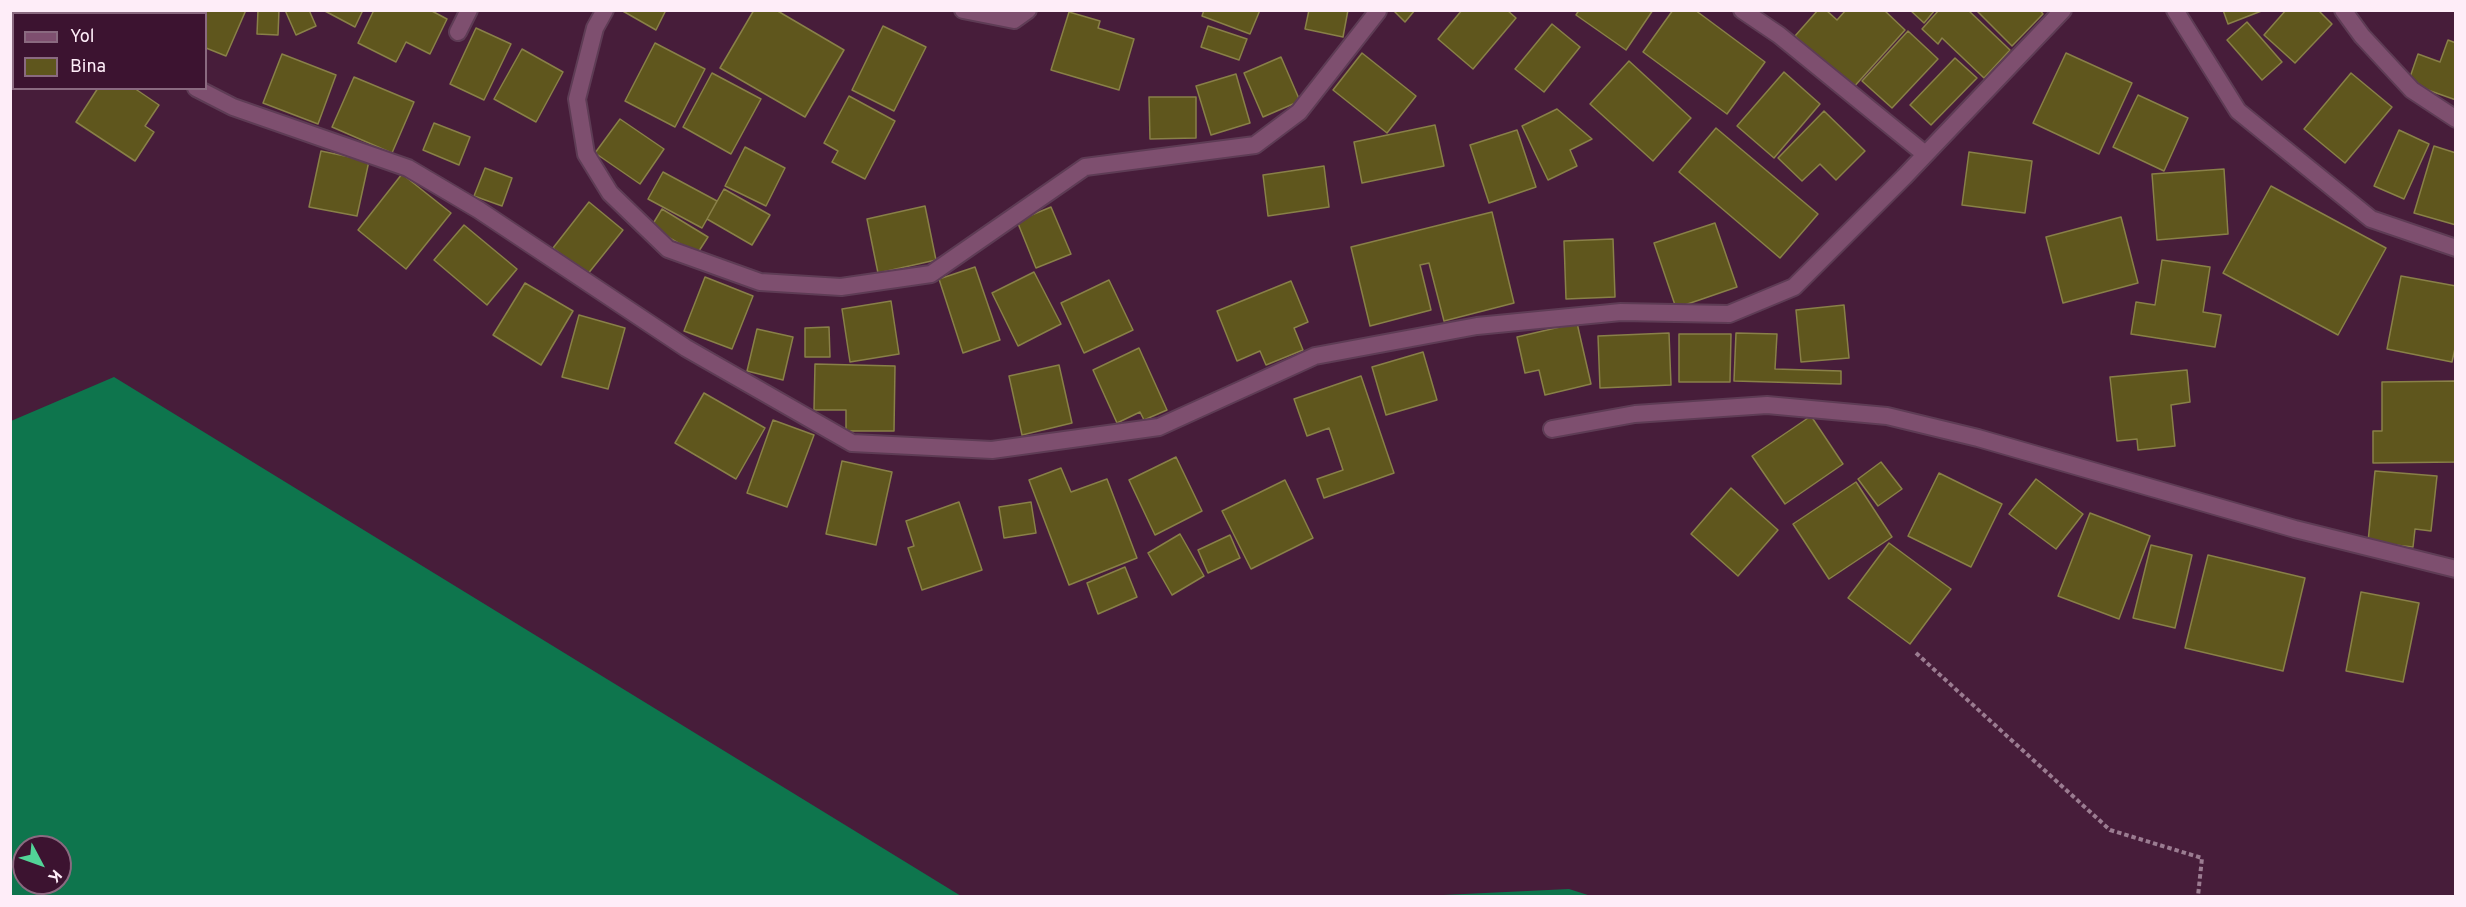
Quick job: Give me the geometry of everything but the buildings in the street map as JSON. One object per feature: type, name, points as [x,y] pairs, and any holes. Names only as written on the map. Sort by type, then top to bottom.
[{"type":"street","points":[[458,32],[469,10]]},
{"type":"street","points":[[606,10],[596,28],[578,99],[586,154],[610,194],[668,249],[760,282],[841,287],[931,274],[1085,167],[1255,145],[1299,112],[1378,12],[1376,10]]},
{"type":"street","points":[[963,10],[1014,20],[1028,10]]},
{"type":"street","points":[[1742,10],[1779,35],[1925,154]]},
{"type":"street","points":[[200,90],[233,107],[408,168],[479,210],[686,348],[852,443],[992,450],[1159,427],[1315,356],[1477,326],[1621,312],[1729,314],[1794,287],[2063,10]]},
{"type":"street","points":[[2175,10],[2238,111],[2371,219],[2456,248]]},
{"type":"street","points":[[2343,10],[2362,36],[2412,90],[2456,119]]},
{"type":"street","points":[[1551,429],[1635,414],[1767,405],[1887,416],[1978,438],[2295,529],[2456,569]]},
{"type":"path","points":[[1916,653],[2110,830],[2202,858],[2198,897]]},
{"type":"green space","points":[[114,377],[961,896],[11,896],[11,421]]},
{"type":"green space","points":[[1569,889],[1591,896],[1422,896]]}]
